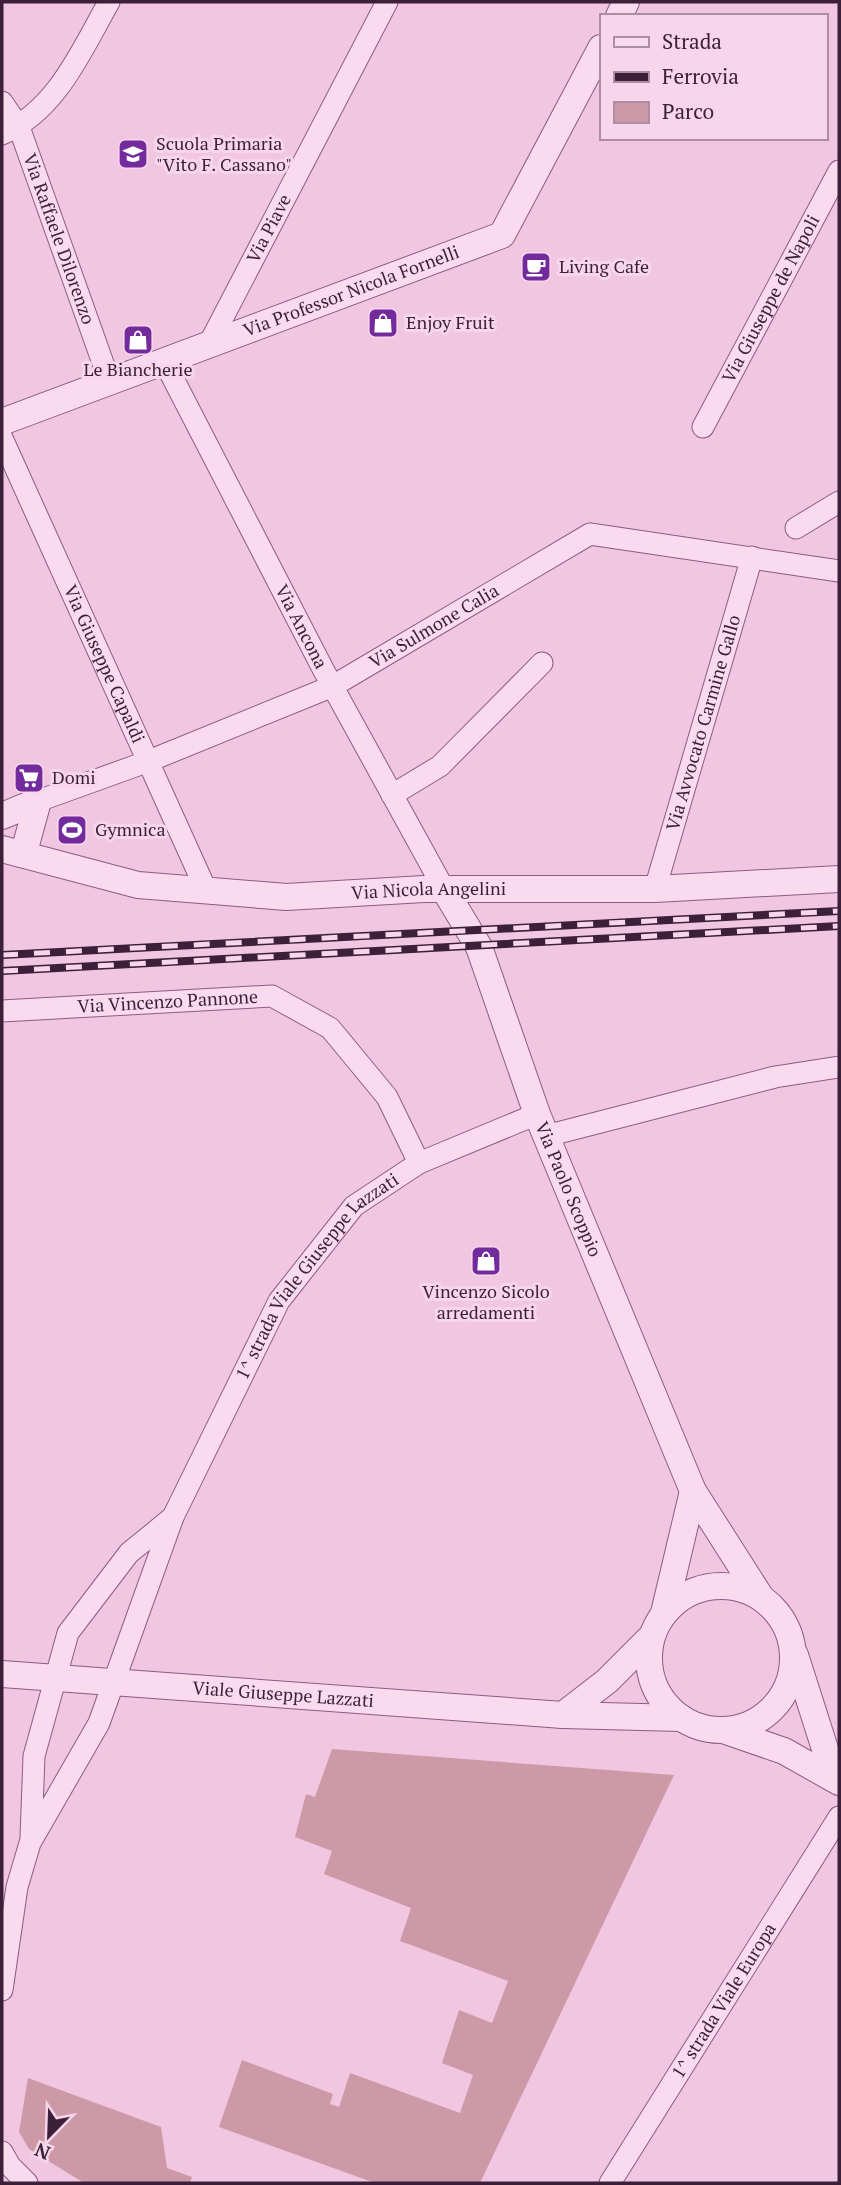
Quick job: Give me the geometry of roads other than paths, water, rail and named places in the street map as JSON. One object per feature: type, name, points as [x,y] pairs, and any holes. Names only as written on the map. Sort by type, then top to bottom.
[{"type":"street","points":[[10,130],[62,85],[109,2]]},
{"type":"street","name":"Via Piave","points":[[209,344],[387,2]]},
{"type":"street","name":"Via Professor Nicola Fornelli","points":[[2,422],[502,235],[600,50]]},
{"type":"street","name":"Via Raffaele Dilorenzo","points":[[2,102],[10,130],[110,380]]},
{"type":"street","name":"Via Giuseppe de Napoli","points":[[703,427],[839,171]]},
{"type":"street","name":"Via Ancona","points":[[164,361],[333,687],[444,889]]},
{"type":"street","name":"Via Giuseppe Capaldi","points":[[2,438],[207,892]]},
{"type":"street","points":[[796,528],[839,502]]},
{"type":"street","name":"Via Sulmone Calia","points":[[38,801],[149,761],[333,687],[590,534],[839,571]]},
{"type":"street","name":"Via Avvocato Carmine Gallo","points":[[655,889],[752,557]]},
{"type":"street","points":[[392,795],[440,766],[542,663]]},
{"type":"street","points":[[2,816],[38,801]]},
{"type":"street","points":[[13,851],[38,801]]},
{"type":"street","name":"Via Nicola Angelini","points":[[13,851],[138,886],[286,897],[444,889],[655,889],[839,879]]},
{"type":"street","name":"Via Paolo Scoppio","points":[[444,889],[479,947],[542,1125],[693,1491],[760,1596]]},
{"type":"street","name":"Via Vincenzo Pannone","points":[[2,1011],[272,996],[330,1028],[387,1097],[419,1163]]},
{"type":"street","name":"1^ strada Viale Giuseppe Lazzati","points":[[2,1990],[17,1887],[30,1843],[99,1723],[116,1683],[173,1517],[279,1301],[354,1206],[419,1163],[542,1125],[775,1077],[839,1067]]},
{"type":"street","points":[[563,1714],[607,1681],[651,1637],[664,1613],[693,1491]]},
{"type":"street","name":"1^ strada Viale Giuseppe Lazzati","points":[[30,1843],[34,1756],[68,1633],[97,1591],[129,1553],[173,1517]]},
{"type":"street","points":[[664,1613],[679,1598],[698,1588],[719,1585],[741,1587],[760,1596],[777,1611],[789,1630],[837,1779]]},
{"type":"street","points":[[651,1637],[648,1660],[653,1682],[664,1702],[681,1718],[701,1727],[723,1730],[784,1751],[837,1779]]},
{"type":"street","points":[[723,1730],[746,1726],[767,1715],[783,1698],[792,1676],[794,1652]]},
{"type":"street","name":"Viale Giuseppe Lazzati","points":[[2,1674],[563,1714],[681,1718]]},
{"type":"street","name":"1^ strada Viale Europa","points":[[610,2183],[839,1817]]},
{"type":"street","points":[[2,2152],[10,2166],[27,2183]]},
{"type":"railway","points":[[2,955],[839,911]]},
{"type":"railway","points":[[2,971],[839,926]]},
{"type":"place","name":"Scuola Primaria \"Vito F. Cassano\"","points":[[133,154]]},
{"type":"place","name":"Living Cafe","points":[[536,267]]},
{"type":"place","name":"Enjoy Fruit","points":[[383,323]]},
{"type":"place","name":"Le Biancherie","points":[[138,340]]},
{"type":"place","name":"Domi","points":[[29,778]]},
{"type":"place","name":"Gymnica","points":[[72,830]]},
{"type":"place","name":"Vincenzo Sicolo arredamenti","points":[[486,1261]]}]
